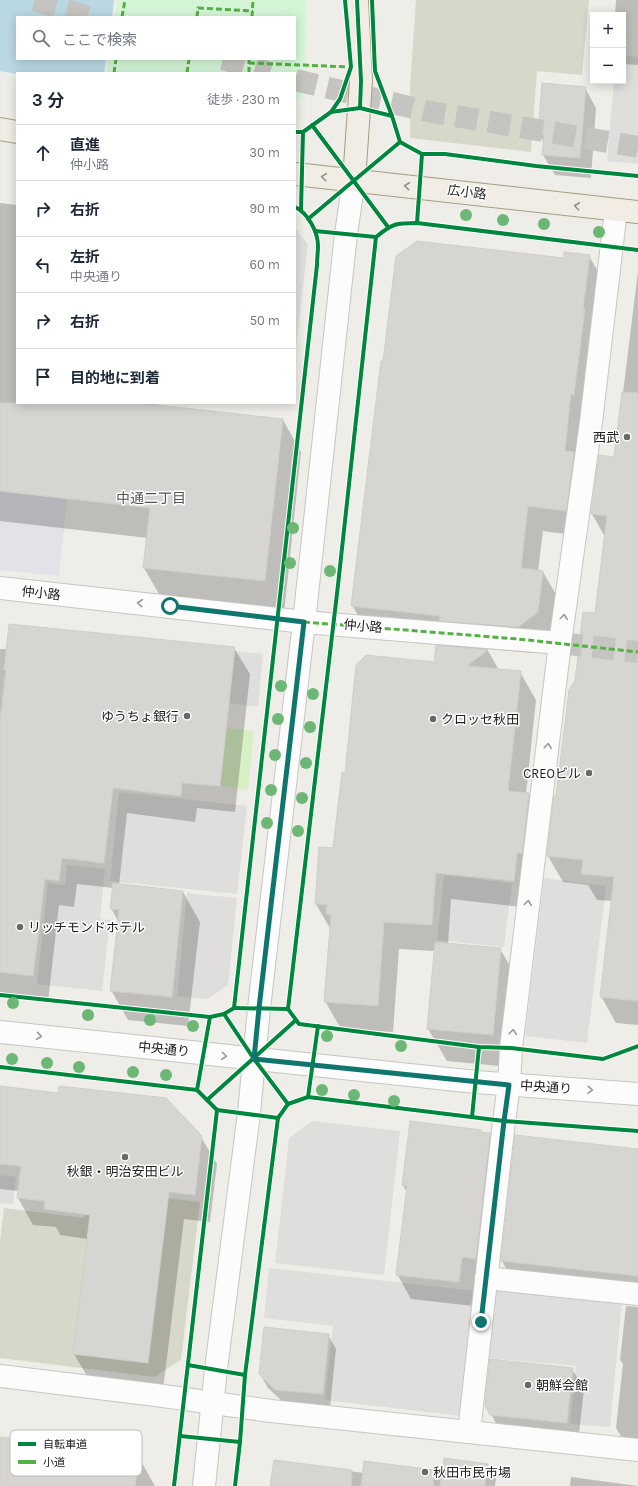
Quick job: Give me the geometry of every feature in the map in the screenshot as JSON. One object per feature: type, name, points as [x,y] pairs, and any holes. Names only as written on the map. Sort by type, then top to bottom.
[{"type":"main road","points":[[354,180],[361,81],[357,0]]},
{"type":"main road","points":[[0,129],[16,132]]},
{"type":"main road","name":"広小路","points":[[296,174],[638,212]]},
{"type":"street","points":[[204,1486],[216,1369],[249,1113],[260,1000],[304,622],[346,234],[354,180]]},
{"type":"street","points":[[469,1432],[509,1085],[512,1040],[560,643],[591,422],[616,210]]},
{"type":"street","name":"仲小路","points":[[0,588],[304,622],[560,643]]},
{"type":"street","name":"中央通り","points":[[0,1032],[509,1085],[632,1089]]},
{"type":"street","points":[[486,1278],[638,1294]]},
{"type":"street","points":[[0,1376],[213,1402],[271,1411],[638,1450]]},
{"type":"shaded area","points":[[416,0],[589,0],[582,75],[537,71],[531,152],[410,138],[410,87]]},
{"type":"shaded area","points":[[626,55],[638,57],[638,164],[607,161],[614,84],[626,84]]},
{"type":"shaded area","points":[[296,229],[308,244],[296,346]]},
{"type":"shaded area","points":[[0,491],[67,499],[59,576],[0,570]]},
{"type":"shaded area","points":[[235,651],[263,654],[258,707],[229,703]]},
{"type":"shaded area","points":[[119,792],[247,806],[237,894],[110,881]]},
{"type":"shaded area","points":[[67,865],[105,869],[100,919],[110,920],[102,991],[37,984],[48,883],[65,885]]},
{"type":"shaded area","points":[[444,875],[512,883],[504,947],[437,940]]},
{"type":"shaded area","points":[[544,878],[606,886],[587,1043],[525,1036]]},
{"type":"shaded area","points":[[187,893],[237,898],[228,985],[207,999],[177,996]]},
{"type":"shaded area","points":[[312,1121],[400,1131],[384,1275],[275,1263],[289,1138]]},
{"type":"shaded area","points":[[0,1175],[16,1177],[13,1204],[0,1203]]},
{"type":"shaded area","points":[[87,1188],[200,1202],[181,1360],[154,1377],[0,1358],[0,1241],[4,1208],[84,1218]]},
{"type":"shaded area","points":[[269,1268],[476,1291],[461,1416],[325,1400],[333,1326],[264,1318]]},
{"type":"shaded area","points":[[495,1290],[622,1302],[610,1427],[570,1424],[576,1366],[488,1358]]},
{"type":"green space","points":[[117,0],[307,0],[305,91],[296,103],[296,72],[107,72],[109,60],[296,60],[296,16],[115,16]]},
{"type":"green space","points":[[226,728],[254,731],[248,790],[220,786]]},
{"type":"water","points":[[0,0],[114,0],[112,16],[16,16],[16,60],[106,60],[104,72],[16,72],[16,74],[0,71]]},
{"type":"building","points":[[542,83],[586,87],[580,158],[542,155],[544,135],[538,134]]},
{"type":"building","points":[[417,241],[564,258],[564,252],[590,255],[583,309],[585,309],[574,395],[571,394],[565,451],[574,452],[566,511],[528,506],[521,568],[543,571],[538,612],[518,627],[439,621],[440,616],[351,606],[381,361],[383,361],[396,256]]},
{"type":"building","points":[[622,392],[638,393],[638,1001],[600,997],[614,877],[581,874],[583,860],[547,856],[569,690],[575,681],[583,612],[595,613],[607,516],[591,514],[599,455],[614,457]]},
{"type":"building","points":[[0,403],[149,404],[283,419],[265,581],[143,568],[150,508],[0,491]]},
{"type":"building","points":[[9,624],[235,647],[220,786],[182,783],[181,796],[113,788],[104,863],[62,858],[59,881],[45,879],[33,976],[0,972],[0,720],[6,670],[4,670]]},
{"type":"building","points":[[436,645],[488,650],[467,666],[521,671],[508,791],[529,793],[522,853],[517,853],[514,881],[436,873],[432,925],[384,922],[378,1006],[324,1002],[331,915],[326,914],[327,905],[315,904],[319,847],[333,848],[342,772],[345,773],[356,665],[366,655],[434,662]]},
{"type":"building","points":[[113,883],[183,891],[172,997],[110,991],[119,910],[110,909]]},
{"type":"building","points":[[435,942],[501,948],[493,1035],[427,1029]]},
{"type":"building","points":[[0,1086],[58,1093],[59,1086],[166,1098],[202,1136],[195,1195],[169,1192],[148,1363],[73,1354],[90,1215],[44,1209],[45,1201],[17,1198],[21,1166],[0,1164]]},
{"type":"building","points":[[410,1121],[481,1130],[481,1132],[490,1133],[476,1259],[462,1257],[459,1282],[396,1275],[407,1186],[402,1185]]},
{"type":"building","points":[[515,1135],[638,1149],[638,1276],[501,1261]]},
{"type":"building","points":[[264,1327],[329,1334],[323,1394],[275,1390],[259,1374]]},
{"type":"building","name":"朝鮮会館","points":[[490,1359],[573,1368],[567,1423],[490,1415],[485,1405]]},
{"type":"building","points":[[0,1437],[10,1438],[10,1476],[136,1476],[135,1486],[0,1486]]},
{"type":"building","points":[[444,1458],[488,1464],[485,1486],[440,1486]]},
{"type":"building","points":[[274,1460],[352,1470],[351,1486],[270,1486]]},
{"type":"building","points":[[364,1461],[434,1470],[433,1486],[361,1486]]},
{"type":"tunnel","points":[[35,0],[85,16]]},
{"type":"tunnel","points":[[226,60],[267,72]]},
{"type":"tunnel","points":[[296,80],[426,111],[638,147]]},
{"type":"tunnel","points":[[560,643],[638,652]]},
{"type":"marked path","points":[[122,16],[125,0]]},
{"type":"marked path","points":[[252,16],[253,0]]},
{"type":"marked path","points":[[197,16],[198,8],[253,11]]},
{"type":"marked path","points":[[114,72],[116,60]]},
{"type":"marked path","points":[[187,72],[189,60]]},
{"type":"marked path","points":[[249,60],[249,72]]},
{"type":"marked path","points":[[249,63],[351,67]]},
{"type":"marked path","points":[[304,622],[518,639],[638,652]]},
{"type":"cycle path","points":[[296,132],[303,132],[331,112],[340,99],[351,67],[345,0]]},
{"type":"cycle path","points":[[357,0],[361,81],[360,108]]},
{"type":"cycle path","points":[[372,0],[375,71],[400,142],[422,154],[445,154],[536,166],[638,176]]},
{"type":"cycle path","points":[[331,112],[360,108],[392,116]]},
{"type":"cycle path","points":[[312,125],[388,227]]},
{"type":"cycle path","points":[[301,210],[303,132]]},
{"type":"cycle path","points":[[308,219],[400,142]]},
{"type":"cycle path","points":[[417,223],[422,154]]},
{"type":"cycle path","points":[[0,995],[210,1017],[224,1014],[234,1008],[317,265],[318,241],[314,229],[308,218],[296,208]]},
{"type":"cycle path","points":[[638,250],[417,223],[404,223],[391,226],[376,237],[338,585],[288,1009],[299,1024],[479,1047],[511,1048],[603,1059],[638,1046]]},
{"type":"cycle path","points":[[315,231],[376,237]]},
{"type":"cycle path","points":[[234,1008],[288,1009]]},
{"type":"cycle path","points":[[224,1014],[254,1059],[288,1104]]},
{"type":"cycle path","points":[[197,1090],[210,1017]]},
{"type":"cycle path","points":[[207,1100],[296,1020]]},
{"type":"cycle path","points":[[308,1097],[318,1026]]},
{"type":"cycle path","points":[[472,1117],[479,1047]]},
{"type":"cycle path","points":[[0,1067],[197,1090],[217,1110],[174,1486]]},
{"type":"cycle path","points":[[235,1486],[245,1375],[278,1118],[288,1104],[308,1097],[504,1121],[638,1131]]},
{"type":"cycle path","points":[[217,1110],[278,1118]]},
{"type":"cycle path","points":[[188,1365],[245,1375]]},
{"type":"cycle path","points":[[180,1436],[240,1442]]},
{"type":"place","name":"西武","points":[[627,437]]},
{"type":"place","name":"ゆうちょ銀行","points":[[187,716]]},
{"type":"place","name":"クロッセ秋田","points":[[433,719]]},
{"type":"place","name":"CREOビル","points":[[589,773]]},
{"type":"place","name":"リッチモンドホテル","points":[[20,927]]},
{"type":"place","name":"秋銀・明治安田ビル","points":[[125,1157]]},
{"type":"place","name":"朝鮮会館","points":[[528,1385]]},
{"type":"place","name":"秋田市民市場","points":[[425,1472]]},
{"type":"district","name":"中通二丁目","points":[[151,498]]},
{"type":"route","points":[[170,606],[304,622],[254,1059],[509,1085],[481,1322]]}]
